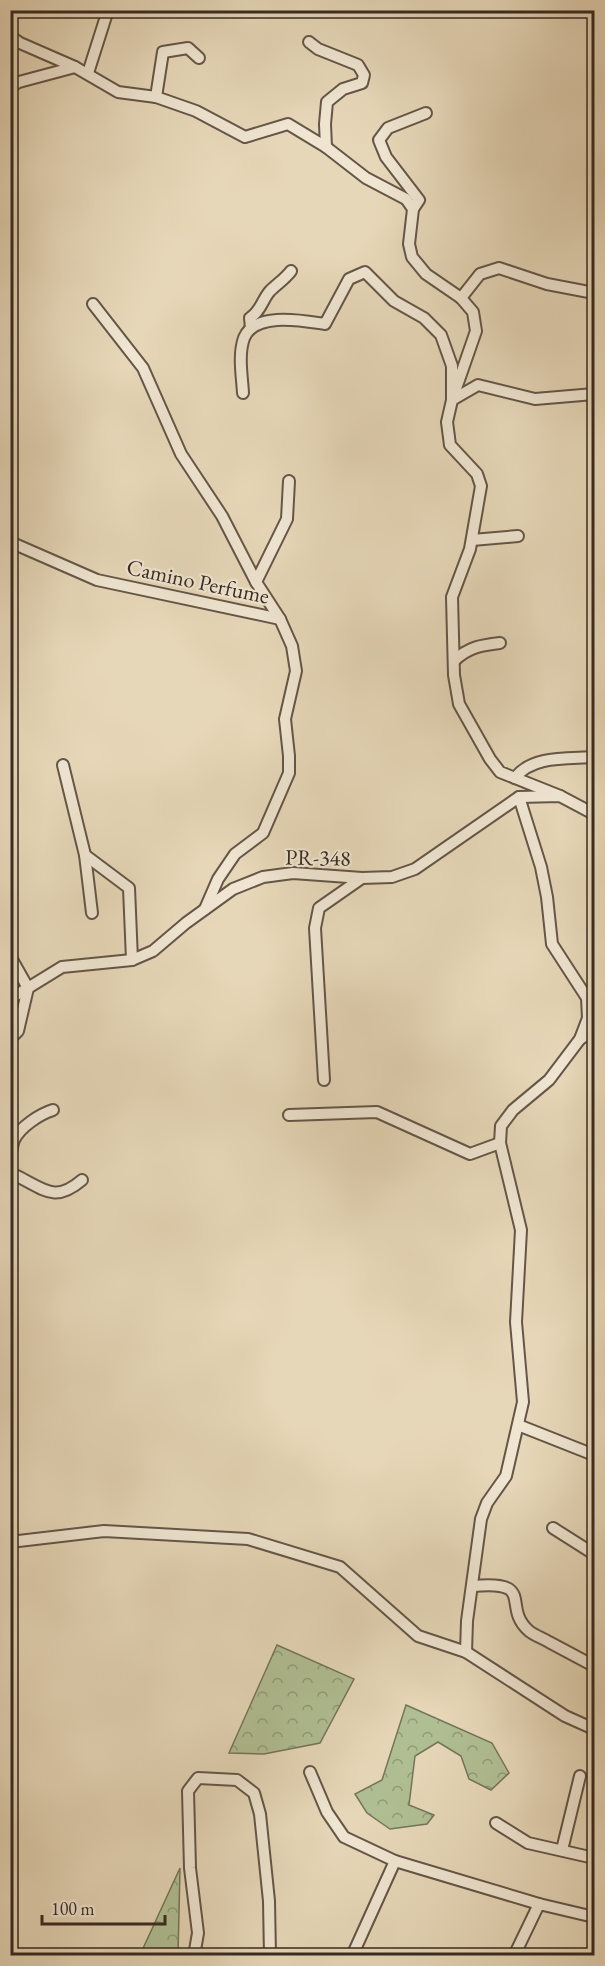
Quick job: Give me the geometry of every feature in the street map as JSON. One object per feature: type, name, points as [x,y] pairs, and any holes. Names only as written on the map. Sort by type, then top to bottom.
[{"type":"street","points":[[88,73],[108,10]]},
{"type":"street","points":[[10,36],[20,43],[88,73],[118,92],[156,97],[196,111],[245,136],[288,124],[326,147],[366,178],[406,199],[413,209]]},
{"type":"street","points":[[309,42],[318,49],[358,65],[364,75],[362,83],[343,89],[327,102],[326,147]]},
{"type":"street","points":[[156,97],[163,52],[188,48],[199,58]]},
{"type":"street","points":[[10,87],[19,82],[75,67]]},
{"type":"street","points":[[426,113],[388,128],[379,140],[386,157],[419,200],[413,209],[409,244],[412,257],[426,274],[461,298],[472,312],[476,331],[452,400],[447,422],[450,445],[477,474],[481,486],[472,540],[452,597],[454,661],[459,704],[490,759],[500,772],[560,796],[594,813]]},
{"type":"street","points":[[461,298],[480,274],[499,268],[547,284],[594,293]]},
{"type":"street","points":[[251,328],[250,318],[258,313],[271,291],[284,281],[291,271]]},
{"type":"street","points":[[243,393],[240,367],[244,337],[251,328],[280,319],[325,324],[349,279],[365,272],[394,301],[424,318],[441,335],[452,366],[452,400]]},
{"type":"street","points":[[93,304],[143,369],[181,454],[222,516],[256,582],[280,619]]},
{"type":"street","points":[[452,400],[478,385],[535,399],[594,394]]},
{"type":"street","points":[[256,582],[287,519],[286,486]]},
{"type":"street","points":[[472,540],[518,536]]},
{"type":"street","name":"Camino Perfume","points":[[10,542],[97,580],[280,619],[292,646],[296,671],[285,719],[289,773],[262,833],[235,854],[218,879],[205,909]]},
{"type":"street","points":[[454,661],[463,652],[479,645],[500,643]]},
{"type":"street","points":[[516,778],[523,768],[540,761],[594,757]]},
{"type":"street","points":[[63,765],[84,855],[92,913]]},
{"type":"street","points":[[466,1652],[467,1622],[481,1519],[487,1503],[506,1476],[523,1402],[516,1322],[521,1230],[500,1143],[501,1126],[513,1110],[549,1080],[580,1039],[588,1018],[587,998],[552,944],[548,897],[519,797],[560,796]]},
{"type":"street","name":"PR-348","points":[[10,999],[62,967],[132,960],[153,951],[205,909],[233,890],[263,877],[293,873],[362,878],[392,877],[415,869],[519,797]]},
{"type":"street","points":[[84,855],[129,888],[132,960]]},
{"type":"street","points":[[324,1080],[315,928],[319,908],[362,878]]},
{"type":"street","points":[[10,956],[28,988],[18,1031],[10,1039]]},
{"type":"street","points":[[580,1039],[594,1030]]},
{"type":"street","points":[[53,1110],[27,1126],[14,1139],[10,1157],[14,1175],[54,1194],[70,1191],[82,1180]]},
{"type":"street","points":[[289,1115],[377,1112],[470,1154],[500,1143]]},
{"type":"street","points":[[518,1425],[594,1455]]},
{"type":"street","points":[[553,1528],[594,1554]]},
{"type":"street","points":[[10,1542],[104,1531],[248,1539],[340,1567],[418,1636],[466,1652],[565,1716],[594,1728]]},
{"type":"street","points":[[473,1586],[492,1584],[507,1587],[513,1592],[519,1620],[529,1631],[594,1666]]},
{"type":"street","points":[[310,1772],[327,1812],[344,1837],[396,1861],[539,1904],[594,1917]]},
{"type":"street","points":[[562,1850],[580,1776]]},
{"type":"street","points":[[194,1956],[198,1933],[190,1868],[188,1791],[198,1778],[237,1780],[254,1793],[260,1814],[268,1890],[270,1956]]},
{"type":"street","points":[[496,1823],[528,1843],[594,1858]]},
{"type":"street","points":[[352,1956],[396,1861]]},
{"type":"street","points":[[514,1956],[539,1904]]},
{"type":"green space","points":[[277,1645],[354,1679],[320,1743],[264,1754],[229,1753]]},
{"type":"green space","points":[[406,1705],[492,1743],[509,1773],[491,1790],[469,1779],[461,1756],[438,1742],[415,1756],[409,1805],[434,1815],[427,1824],[390,1829],[367,1813],[355,1794],[382,1780]]},
{"type":"green space","points":[[180,1868],[178,1955],[140,1955]]}]
